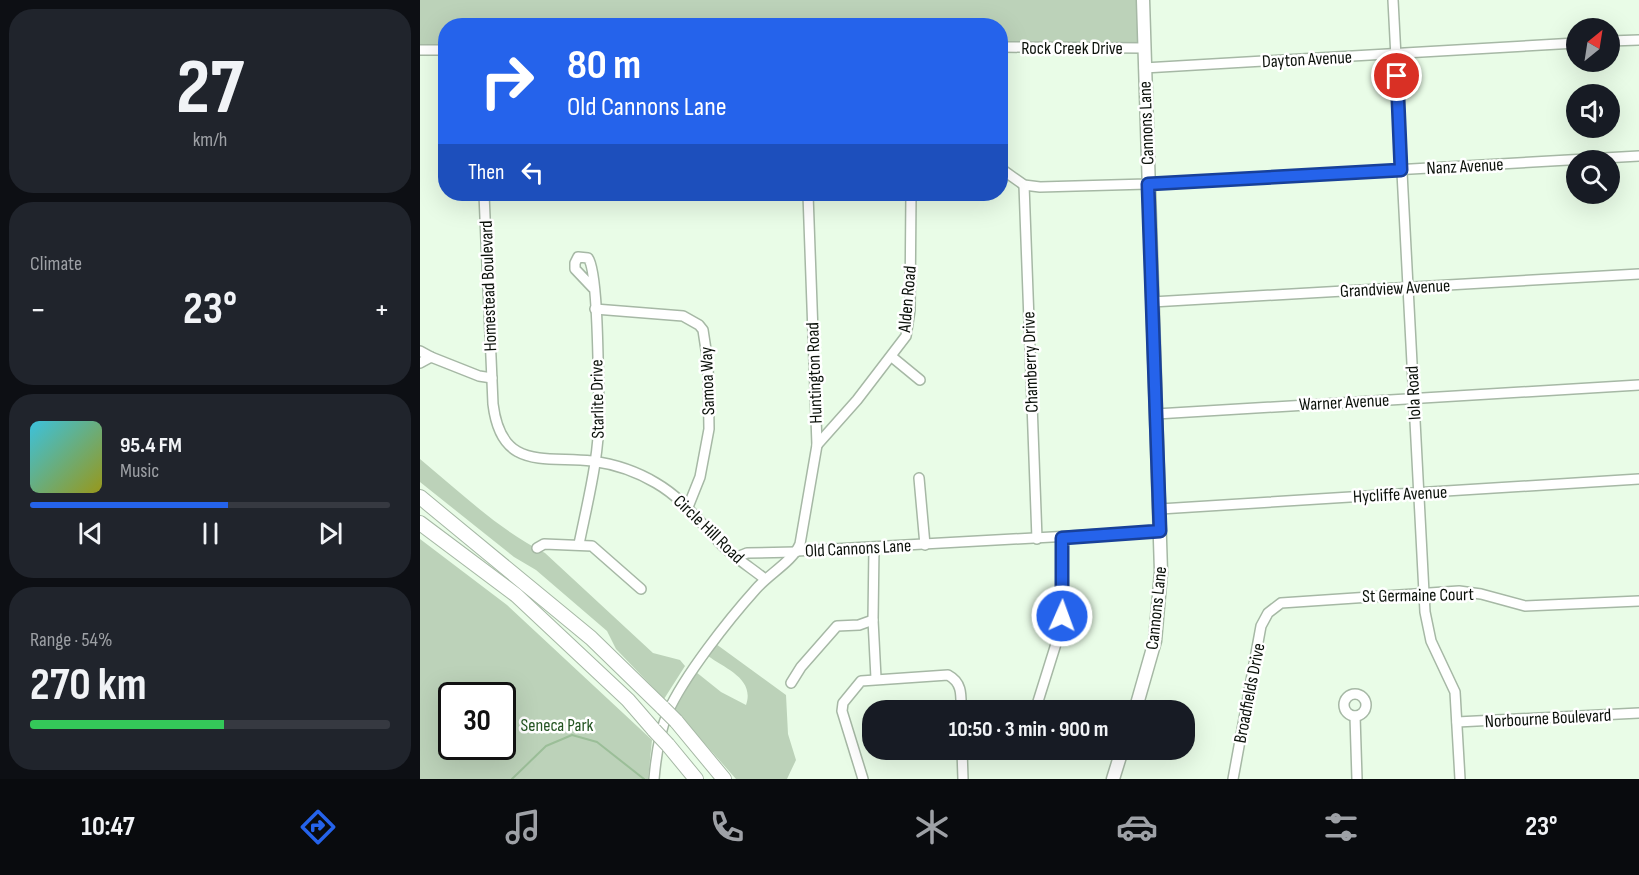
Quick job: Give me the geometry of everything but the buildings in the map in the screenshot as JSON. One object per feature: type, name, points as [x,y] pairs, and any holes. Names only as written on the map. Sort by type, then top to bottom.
[{"type":"highway","points":[[420,497],[591,638],[676,721],[724,779]]},
{"type":"highway","points":[[420,523],[516,595],[620,692],[696,779]]},
{"type":"main road","name":"Cannons Lane","points":[[1138,700],[1149,665],[1158,616],[1160,531],[1143,0]]},
{"type":"main road","points":[[1113,779],[1119,760]]},
{"type":"street","name":"Iola Road","points":[[1393,0],[1424,592],[1428,632],[1435,652],[1453,685],[1460,779]]},
{"type":"street","points":[[1620,41],[1639,40]]},
{"type":"street","name":"Dayton Avenue","points":[[1144,68],[1566,44]]},
{"type":"street","name":"Rock Creek Drive","points":[[1008,47],[1144,48]]},
{"type":"street","points":[[420,50],[438,50]]},
{"type":"street","name":"Nanz Avenue","points":[[1024,185],[1148,184],[1639,156]]},
{"type":"street","points":[[1008,174],[1024,185]]},
{"type":"street","name":"Chamberry Drive","points":[[1024,185],[1037,539]]},
{"type":"street","name":"Homestead Boulevard","points":[[484,201],[492,378]]},
{"type":"street","name":"Huntington Road","points":[[796,552],[817,445],[808,201]]},
{"type":"street","name":"Alden Road","points":[[817,445],[904,340],[908,326],[911,201]]},
{"type":"street","name":"Grandview Avenue","points":[[1152,302],[1639,273]]},
{"type":"street","name":"Starlite Drive","points":[[579,544],[595,462],[599,423],[593,288]]},
{"type":"street","name":"Samoa Way","points":[[595,309],[683,316],[699,325],[705,334],[709,429],[700,477],[688,507]]},
{"type":"street","points":[[420,351],[479,376],[492,378]]},
{"type":"street","points":[[420,363],[431,357]]},
{"type":"street","points":[[892,357],[920,380]]},
{"type":"street","name":"Circle Hill Road","points":[[492,378],[496,421],[504,440],[514,450],[538,460],[595,462],[625,468],[646,477],[688,507],[721,544],[765,579]]},
{"type":"street","name":"Warner Avenue","points":[[1156,414],[1639,385]]},
{"type":"street","points":[[919,478],[925,545]]},
{"type":"street","name":"Hycliffe Avenue","points":[[1160,509],[1639,479]]},
{"type":"street","name":"Old Cannons Lane","points":[[654,777],[661,735],[670,707],[690,674],[765,579],[796,552],[1160,531]]},
{"type":"street","points":[[1038,700],[1060,631],[1063,597],[1062,538]]},
{"type":"street","points":[[537,548],[544,544],[592,546],[641,588]]},
{"type":"street","points":[[874,547],[873,620],[876,678]]},
{"type":"street","points":[[737,557],[747,553],[796,552]]},
{"type":"street","name":"St Germaine Court","points":[[1270,610],[1290,600],[1424,592],[1467,591],[1525,606],[1639,601]]},
{"type":"street","name":"Broadfields Drive","points":[[1233,779],[1262,626],[1270,610]]},
{"type":"street","points":[[791,684],[801,667],[837,626],[860,625],[873,620]]},
{"type":"street","points":[[863,779],[842,707],[857,684],[866,679],[876,678],[948,675],[955,679],[960,688],[961,700]]},
{"type":"street","name":"Norbourne Boulevard","points":[[1457,722],[1639,713]]},
{"type":"street","points":[[1355,716],[1357,779]]},
{"type":"street","points":[[962,760],[963,779]]},
{"type":"green space","points":[[420,0],[1137,0],[1139,42],[1008,42],[1008,18],[438,18],[438,45],[420,45]]},
{"type":"green space","points":[[420,459],[496,522],[545,553],[653,653],[680,660],[685,666],[664,699],[616,649],[607,631],[536,570],[514,557],[420,482]]},
{"type":"green space","name":"Seneca Park","points":[[420,539],[507,605],[652,740],[648,779],[420,779]]},
{"type":"green space","points":[[716,644],[786,695],[788,734],[796,760],[787,779],[736,779],[675,710],[696,672],[721,692],[746,705],[748,696],[743,681],[708,656]]},
{"type":"waterway","points":[[512,779],[546,746],[572,735],[597,742],[644,779]]},
{"type":"route","points":[[1062,616],[1062,538],[1160,531],[1148,184],[1401,170],[1397,76]]}]
